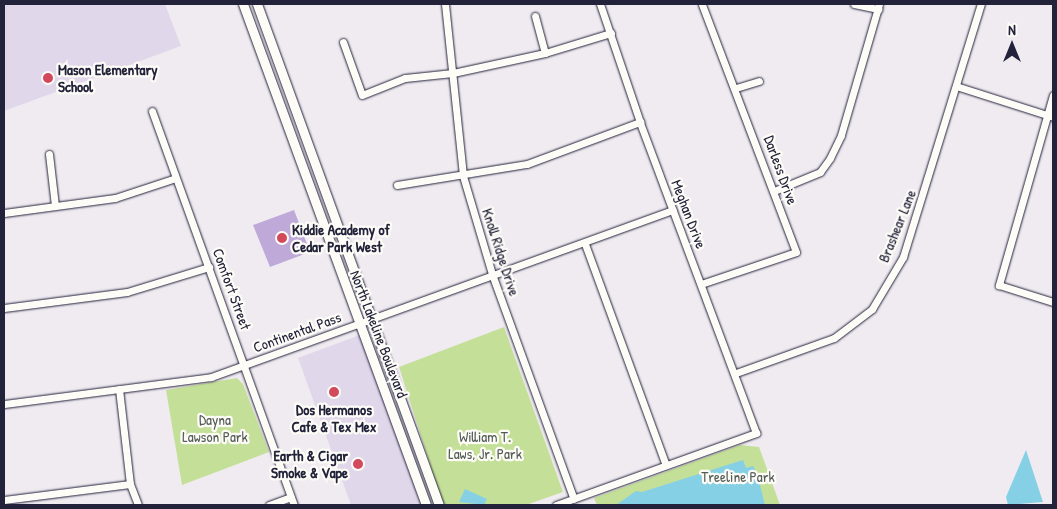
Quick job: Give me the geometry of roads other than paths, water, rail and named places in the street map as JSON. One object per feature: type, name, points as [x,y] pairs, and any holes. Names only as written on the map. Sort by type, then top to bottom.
[{"type":"main road","name":"North Lakeline Boulevard","points":[[243,4],[426,505]]},
{"type":"main road","name":"North Lakeline Boulevard","points":[[257,4],[438,505]]},
{"type":"street","name":"Knoll Ridge Drive","points":[[445,4],[463,176],[493,277],[574,499]]},
{"type":"street","name":"Meghan Drive","points":[[600,4],[640,122],[736,373],[756,433],[666,465]]},
{"type":"street","name":"Darless Drive","points":[[701,284],[796,252],[736,88],[702,4]]},
{"type":"street","points":[[774,191],[820,172],[830,158],[841,135],[878,6],[854,4]]},
{"type":"street","name":"Brashear Lane","points":[[736,373],[834,338],[872,309],[903,257],[981,4]]},
{"type":"street","points":[[535,16],[545,53]]},
{"type":"street","points":[[342,42],[362,95],[406,78],[453,73],[545,53],[611,33]]},
{"type":"street","points":[[736,88],[759,81]]},
{"type":"street","points":[[956,86],[1050,116]]},
{"type":"street","points":[[1053,95],[1050,116],[999,285],[1053,302]]},
{"type":"street","name":"Comfort Street","points":[[152,111],[294,505]]},
{"type":"street","points":[[397,186],[527,164],[640,122]]},
{"type":"street","points":[[48,154],[55,206]]},
{"type":"street","points":[[4,213],[115,198],[176,178]]},
{"type":"street","name":"Continental Pass","points":[[4,404],[211,377],[585,244],[673,210]]},
{"type":"street","points":[[556,505],[666,465],[585,244]]},
{"type":"street","points":[[4,308],[127,292],[209,266]]},
{"type":"street","points":[[119,389],[130,484],[138,505]]},
{"type":"street","points":[[4,500],[130,484]]},
{"type":"street","points":[[269,505],[290,497]]},
{"type":"water","points":[[1026,450],[1043,502],[1008,505],[1006,497]]},
{"type":"water","points":[[743,460],[746,468],[753,466],[757,473],[765,505],[616,505],[636,491],[642,492]]},
{"type":"water","points":[[465,489],[487,499],[484,505],[459,502]]},
{"type":"place","name":"Mason Elementary School","points":[[48,78]]},
{"type":"place","name":"Kiddie Academy of Cedar Park West","points":[[282,238]]},
{"type":"place","name":"Dos Hermanos Cafe & Tex Mex","points":[[334,392]]},
{"type":"place","name":"Earth & Cigar Smoke & Vape","points":[[358,464]]},
{"type":"park label","name":"Dayna Lawson Park","points":[[215,428]]},
{"type":"park label","name":"William T. Laws, Jr. Park","points":[[485,444]]},
{"type":"park label","name":"Treeline Park","points":[[738,477]]}]
